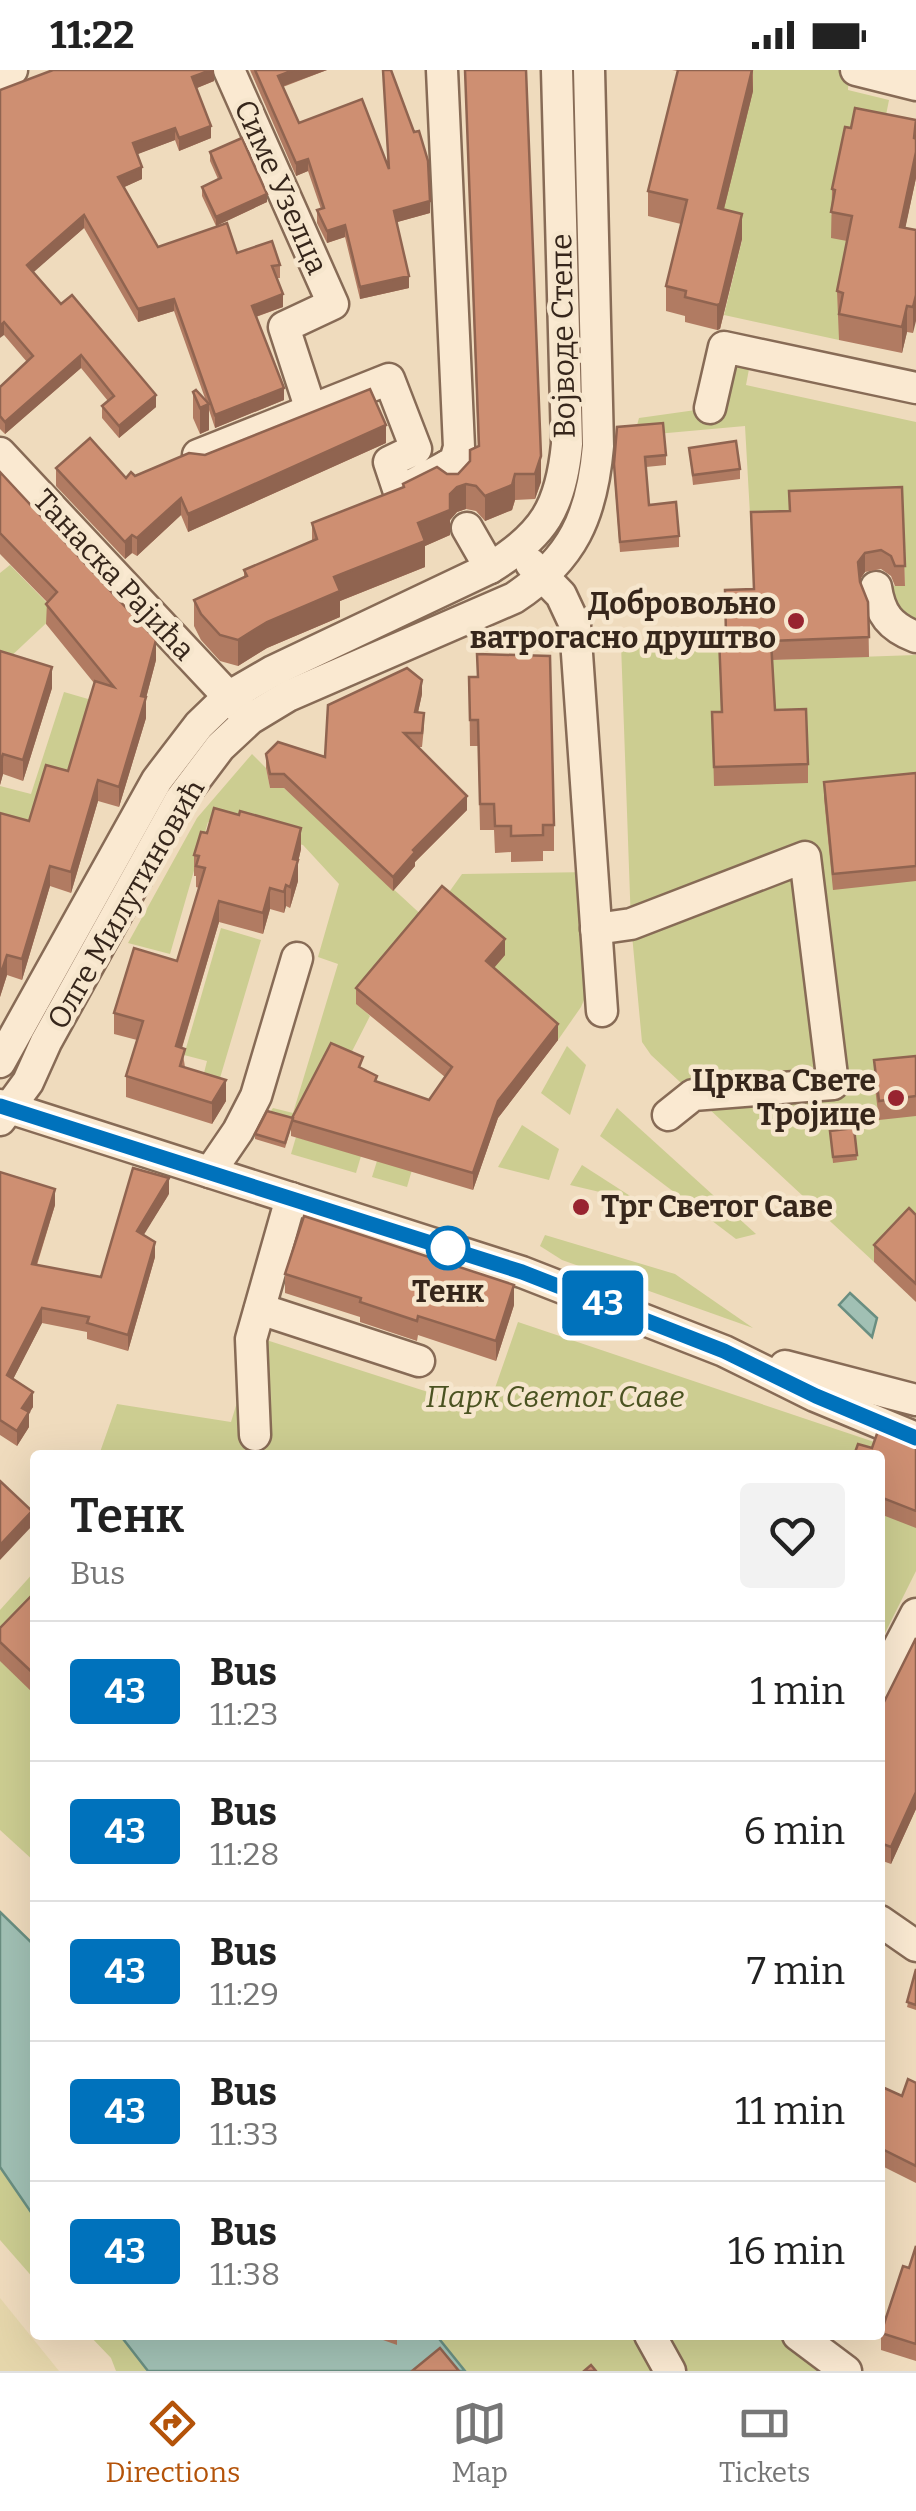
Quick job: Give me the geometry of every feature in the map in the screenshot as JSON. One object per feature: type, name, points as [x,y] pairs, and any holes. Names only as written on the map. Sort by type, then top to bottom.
[{"type":"street","points":[[0,74],[12,70]]},
{"type":"street","name":"Симе Узелца","points":[[229,70],[334,304],[284,328],[311,410]]},
{"type":"street","points":[[198,455],[389,380],[416,449],[389,462],[400,492],[450,474],[458,447],[442,70]]},
{"type":"street","name":"Војводе Степе","points":[[518,551],[549,517],[559,492],[567,444],[557,70]]},
{"type":"street","name":"Војводе Степе","points":[[544,578],[570,546],[596,476],[589,70]]},
{"type":"street","points":[[856,70],[916,84]]},
{"type":"street","points":[[710,408],[724,348],[916,388]]},
{"type":"street","name":"Танаска Рајића","points":[[0,453],[239,708]]},
{"type":"street","points":[[468,528],[490,568]]},
{"type":"street","points":[[518,551],[561,596],[576,625],[602,1011]]},
{"type":"street","name":"Олге Милутиновић","points":[[4,1112],[28,1082],[46,1042],[180,800],[220,748],[239,708],[273,671],[518,551]]},
{"type":"street","name":"Олге Милутиновић","points":[[0,1062],[157,780],[200,725],[239,708],[288,696],[497,607],[544,578]]},
{"type":"street","points":[[876,587],[879,607],[886,619],[899,631],[916,638]]},
{"type":"street","points":[[868,633],[916,638]]},
{"type":"street","points":[[596,929],[631,924],[805,857],[833,1084],[693,1094],[668,1115]]},
{"type":"street","points":[[210,1172],[256,1096],[296,958]]},
{"type":"street","points":[[4,1112],[210,1172],[522,1272],[724,1351],[816,1396],[916,1438]]},
{"type":"street","points":[[255,1435],[251,1339],[292,1198]]},
{"type":"street","points":[[260,1310],[419,1361]]},
{"type":"street","points":[[724,1351],[916,1400]]},
{"type":"street","points":[[885,1674],[916,1614]]},
{"type":"street","points":[[885,1924],[916,1946]]},
{"type":"street","points":[[653,2340],[670,2371]]},
{"type":"street","points":[[805,2340],[846,2371]]},
{"type":"shaded area","points":[[850,1293],[877,1318],[872,1337],[839,1305]]},
{"type":"shaded area","points":[[0,1912],[30,1941],[30,2211],[0,2167]]},
{"type":"shaded area","points":[[0,2298],[30,2340],[59,2371],[0,2371]]},
{"type":"shaded area","points":[[124,2340],[440,2340],[465,2371],[148,2371]]},
{"type":"green space","points":[[724,70],[849,70],[848,90],[889,100],[881,140],[834,196],[830,214],[858,244],[839,340],[724,315],[742,240],[718,233],[752,91]]},
{"type":"green space","points":[[724,347],[752,353],[746,385],[916,422],[916,637],[876,587],[905,585],[901,507],[790,531],[751,532],[745,426],[634,436],[639,418],[710,408]]},
{"type":"green space","points":[[10,565],[57,613],[7,660],[0,657],[0,573]]},
{"type":"green space","points":[[726,635],[726,654],[719,657],[722,731],[775,730],[771,660],[916,655],[916,1219],[874,1262],[651,1055],[642,1042],[631,924],[621,644]]},
{"type":"green space","points":[[64,692],[95,701],[68,792],[18,877],[0,872],[0,786],[31,794]]},
{"type":"green space","points":[[252,754],[266,768],[270,788],[284,788],[427,920],[357,1004],[370,1016],[345,1065],[299,1125],[267,1116],[273,1108],[293,1113],[338,964],[318,957],[339,884],[303,845],[208,822],[170,954],[128,943],[197,818]]},
{"type":"green space","points":[[592,872],[599,964],[581,1007],[558,1040],[516,1003],[442,902],[462,874]]},
{"type":"green space","points":[[221,928],[261,940],[220,1078],[204,1073],[207,1061],[184,1055]]},
{"type":"green space","points":[[567,1046],[586,1065],[570,1115],[541,1093]]},
{"type":"green space","points":[[617,1108],[756,1234],[736,1239],[600,1136]]},
{"type":"green space","points":[[522,1125],[559,1149],[549,1180],[498,1167]]},
{"type":"green space","points":[[296,1137],[361,1156],[356,1173],[291,1154]]},
{"type":"green space","points":[[377,1161],[414,1163],[407,1187],[372,1177]]},
{"type":"green space","points":[[582,1165],[638,1201],[570,1185]]},
{"type":"green space","points":[[545,1235],[675,1274],[753,1328],[562,1260],[540,1246]]},
{"type":"green space","name":"Парк Светог Саве","points":[[518,1322],[916,1456],[916,1571],[885,1633],[885,1450],[101,1450],[117,1404],[231,1422],[257,1337],[487,1411]]},
{"type":"green space","points":[[30,1577],[30,1857],[0,1830],[0,1610]]},
{"type":"green space","points":[[0,2168],[30,2211],[30,2274],[0,2240]]},
{"type":"green space","points":[[94,2340],[124,2340],[148,2371],[116,2371],[111,2358]]},
{"type":"green space","points":[[440,2340],[811,2340],[851,2371],[465,2371]]},
{"type":"building","points":[[53,70],[211,70],[192,77],[211,126],[179,138],[175,128],[133,143],[142,167],[118,177],[158,247],[227,223],[237,253],[272,241],[280,265],[272,266],[283,294],[252,306],[284,388],[215,415],[174,299],[138,309],[84,215],[27,265],[61,304],[72,295],[156,395],[119,426],[102,406],[114,396],[81,355],[5,422],[0,416],[0,387],[33,356],[4,322],[0,326],[0,90]]},
{"type":"building","points":[[255,70],[294,70],[278,76],[299,123],[362,99],[389,169],[383,70],[391,70],[428,161],[430,201],[394,211],[409,276],[360,287],[345,225],[327,231],[317,210],[324,208],[308,159],[296,163]]},
{"type":"building","points":[[465,70],[526,70],[541,456],[535,474],[515,474],[512,485],[485,496],[476,486],[457,487],[450,494],[450,510],[418,523],[425,541],[334,577],[340,591],[267,622],[238,640],[220,635],[194,600],[247,576],[244,570],[317,539],[312,523],[404,487],[403,484],[437,467],[447,474],[458,474],[470,461],[470,450],[479,446]]},
{"type":"building","points":[[678,70],[752,70],[718,208],[742,214],[717,305],[685,297],[686,291],[666,286],[687,200],[648,191]]},
{"type":"building","points":[[855,108],[916,120],[916,152],[900,227],[916,230],[916,295],[913,307],[907,306],[902,327],[839,314],[843,293],[837,291],[852,216],[831,212],[835,190],[832,189],[845,127],[851,128]]},
{"type":"building","points":[[242,138],[267,194],[216,217],[202,187],[221,178],[210,152]]},
{"type":"building","points":[[370,389],[386,425],[188,514],[181,498],[137,538],[132,535],[125,542],[56,468],[90,438],[126,478],[131,472],[135,476],[189,453],[205,455]]},
{"type":"building","points":[[196,390],[209,404],[200,408],[193,392]]},
{"type":"building","points":[[663,423],[666,455],[645,457],[649,505],[676,502],[679,536],[620,542],[614,464],[617,427]]},
{"type":"building","points":[[736,441],[740,469],[693,475],[689,448]]},
{"type":"building","points":[[0,472],[156,640],[141,696],[146,697],[119,787],[98,780],[71,872],[50,866],[22,959],[7,955],[0,976],[0,813],[29,821],[46,765],[68,771],[95,681],[114,687],[46,604],[57,592],[0,533]]},
{"type":"building","name":"Добровољно ватрогасно друштво","points":[[902,487],[905,566],[895,566],[891,556],[881,550],[865,553],[858,562],[868,602],[869,637],[771,641],[775,710],[806,709],[808,764],[714,767],[712,712],[722,712],[719,637],[726,635],[725,590],[754,589],[751,512],[790,511],[789,491]]},
{"type":"building","points":[[0,651],[52,667],[23,760],[3,754],[0,765]]},
{"type":"building","points":[[477,654],[550,656],[554,825],[543,825],[543,835],[511,836],[511,826],[495,826],[494,804],[480,804],[478,720],[470,720],[469,677],[478,677]]},
{"type":"building","points":[[407,668],[422,680],[415,712],[424,713],[422,733],[404,733],[467,796],[413,850],[393,877],[284,774],[270,774],[266,754],[278,742],[325,757],[328,705]]},
{"type":"building","points":[[916,773],[916,866],[833,874],[824,782]]},
{"type":"building","points":[[214,808],[301,828],[290,887],[286,885],[284,892],[270,888],[263,913],[219,901],[176,1046],[185,1049],[180,1066],[226,1080],[212,1103],[126,1076],[143,1021],[114,1013],[134,948],[177,961],[205,868],[196,866],[199,856],[194,855],[201,832],[207,833]]},
{"type":"building","points":[[442,886],[505,939],[486,961],[558,1024],[498,1101],[473,1173],[291,1120],[331,1043],[363,1057],[359,1067],[377,1076],[375,1081],[429,1100],[452,1067],[356,988]]},
{"type":"building","points":[[916,1056],[916,1096],[879,1101],[874,1060]]},
{"type":"building","points":[[267,1111],[293,1118],[285,1143],[255,1134]]},
{"type":"building","points":[[854,1128],[857,1155],[833,1157],[830,1131]]},
{"type":"building","points":[[133,1168],[169,1178],[137,1231],[155,1242],[128,1335],[87,1323],[89,1317],[42,1308],[7,1375],[33,1392],[22,1408],[29,1412],[17,1431],[0,1420],[0,1172],[55,1189],[32,1264],[101,1277]]},
{"type":"building","points":[[909,1208],[916,1215],[916,1284],[874,1245]]},
{"type":"building","points":[[304,1216],[514,1285],[496,1341],[418,1316],[417,1321],[285,1274]]},
{"type":"building","points":[[878,1431],[916,1446],[916,1511],[885,1499],[885,1450],[856,1450],[858,1444],[872,1448]]},
{"type":"building","points":[[0,1481],[30,1513],[0,1545]]},
{"type":"building","points":[[30,1597],[30,1670],[0,1642],[0,1628]]},
{"type":"building","points":[[916,1638],[916,1792],[891,1847],[885,1845],[885,1700]]},
{"type":"building","points":[[916,1969],[916,2005],[907,2002]]},
{"type":"building","points":[[908,2079],[916,2083],[916,2166],[885,2150],[885,2088],[902,2096]]},
{"type":"building","points":[[916,2246],[916,2344],[885,2334],[885,2321],[903,2266],[909,2268]]},
{"type":"building","points":[[440,2348],[459,2371],[412,2371]]},
{"type":"bus line","name":"43","points":[[0,1106],[522,1272],[724,1351],[816,1396],[916,1438]]},
{"type":"place","name":"Добровољно ватрогасно друштво","points":[[796,621]]},
{"type":"place","name":"Црква Свете Тројице","points":[[896,1098]]},
{"type":"place","name":"Трг Светог Саве","points":[[581,1207]]},
{"type":"place","name":"Тенк","points":[[448,1248]]}]
